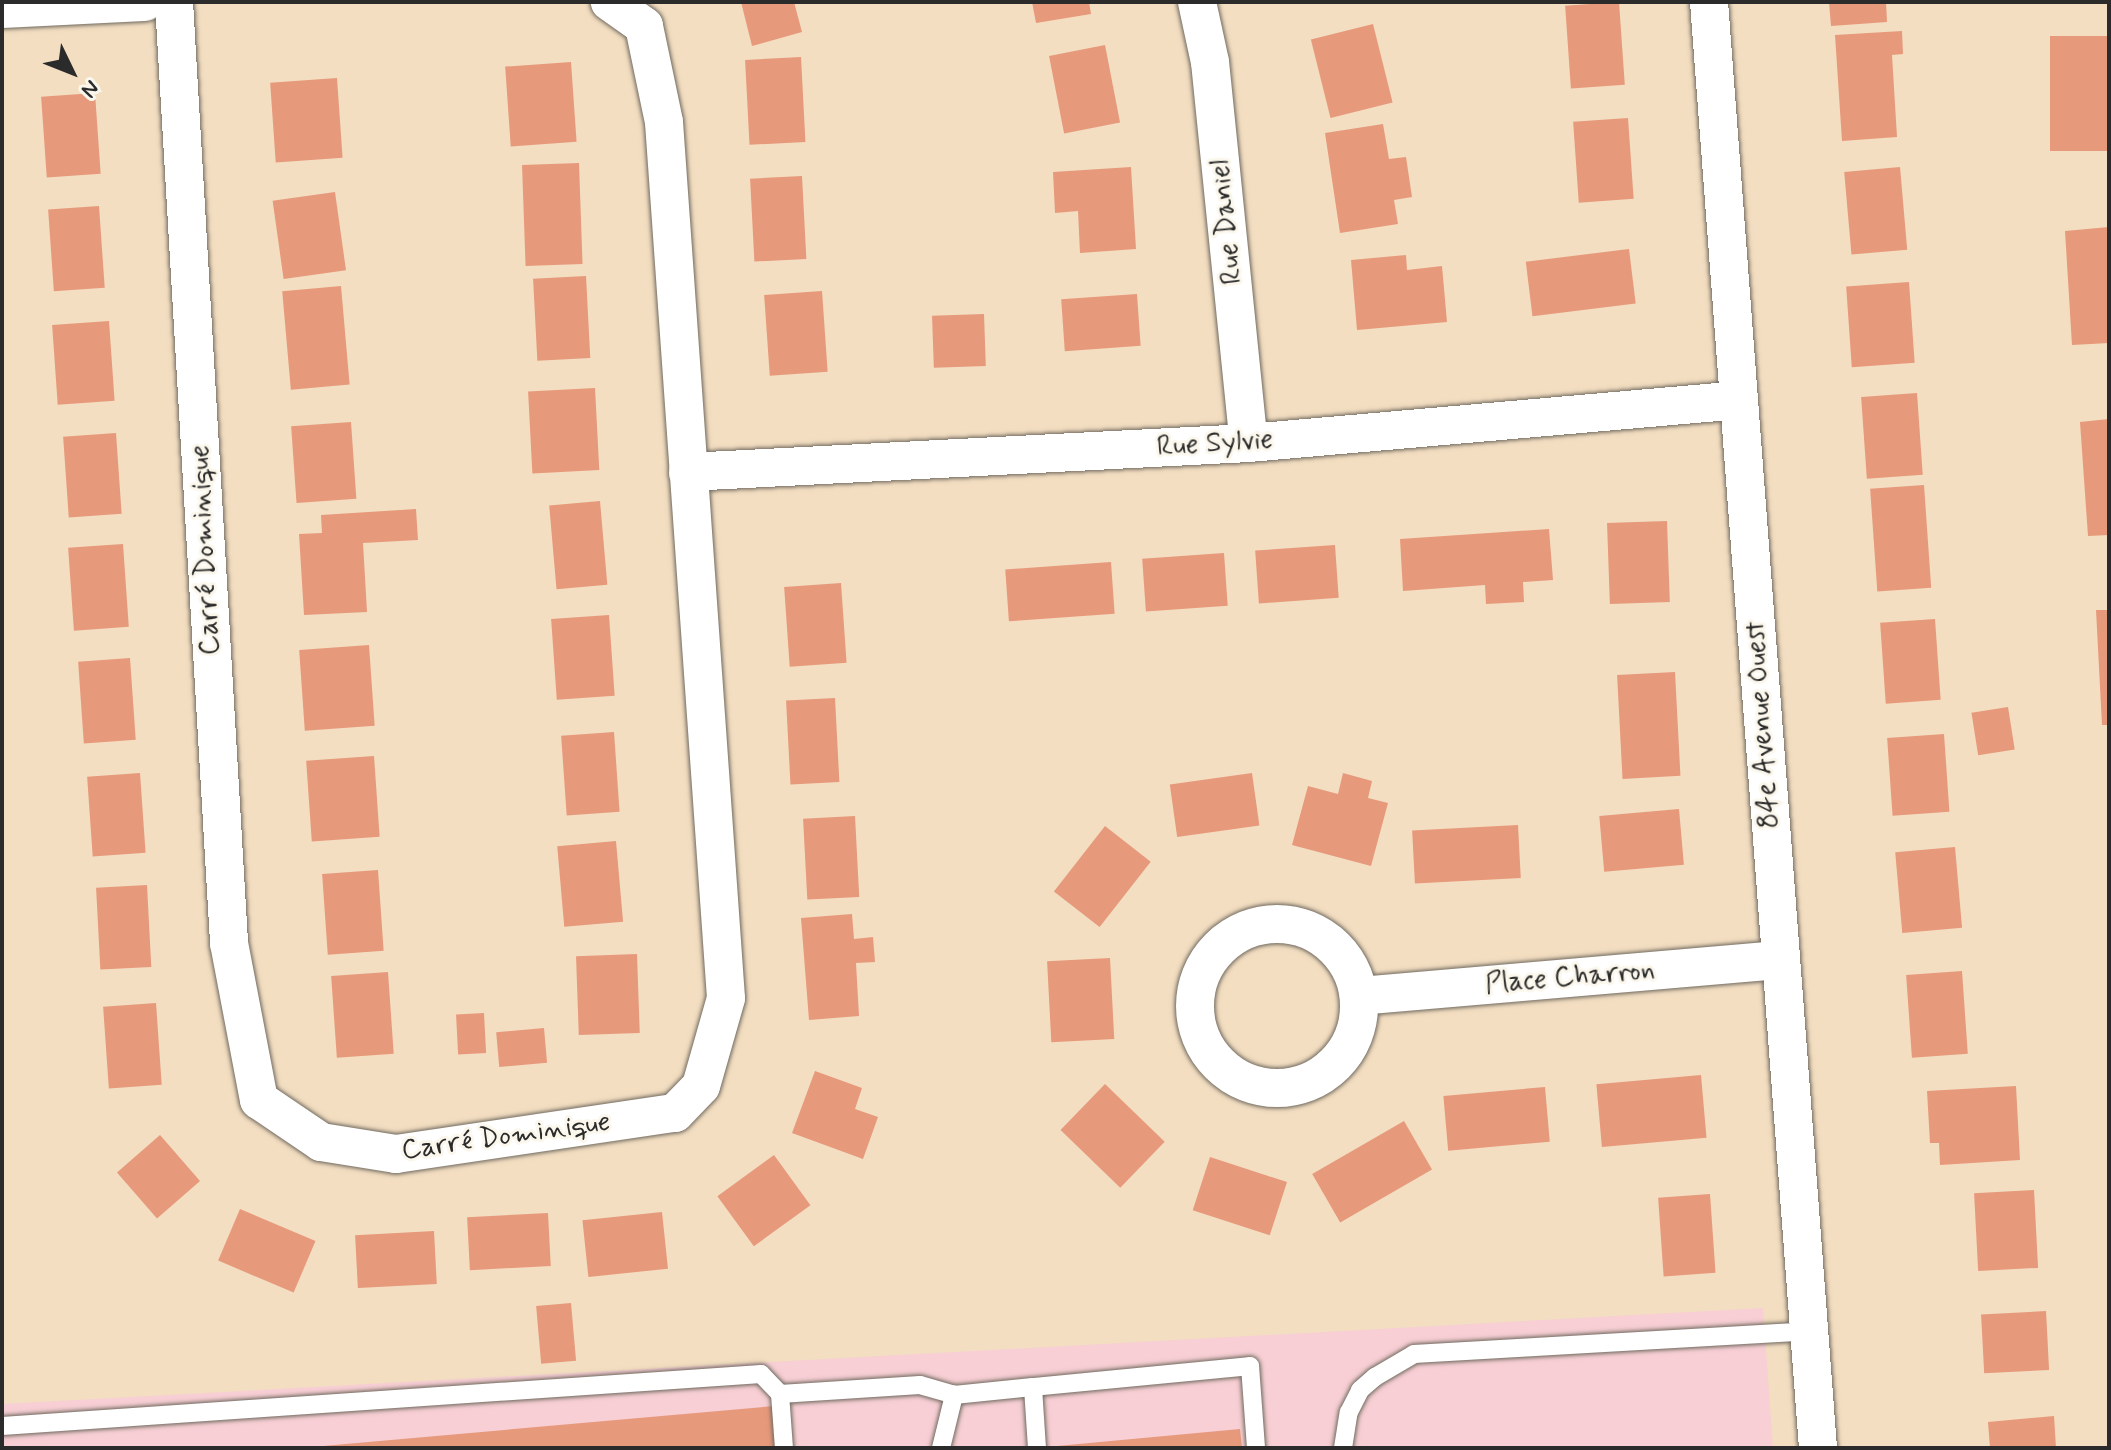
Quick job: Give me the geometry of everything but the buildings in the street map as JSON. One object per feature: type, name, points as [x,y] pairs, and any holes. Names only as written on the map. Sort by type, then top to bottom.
[{"type":"street","points":[[2,9],[145,2]]},
{"type":"street","name":"Carré Dominique","points":[[174,2],[229,943],[259,1100],[321,1142],[396,1154],[675,1113],[701,1086],[726,998],[664,122],[644,26],[610,2]]},
{"type":"street","name":"Rue Daniel","points":[[1197,2],[1210,62],[1249,443]]},
{"type":"street","name":"84e Avenue Ouest","points":[[1709,2],[1818,1448]]},
{"type":"street","name":"Rue Sylvie","points":[[688,472],[1249,443],[1739,400]]},
{"type":"street","points":[[1271,924],[1300,926],[1334,945],[1351,968],[1359,996],[1357,1030],[1344,1056],[1310,1082],[1282,1089],[1254,1086],[1219,1066],[1197,1029],[1195,1000],[1202,972],[1224,943],[1243,931],[1271,924]]},
{"type":"street","name":"Place Charron","points":[[1359,996],[1780,960]]},
{"type":"lane","points":[[1343,1448],[1349,1412],[1360,1390],[1375,1377],[1414,1354],[1808,1331]]},
{"type":"lane","points":[[780,1394],[920,1385],[954,1395],[1250,1366],[1256,1448]]},
{"type":"lane","points":[[2,1426],[761,1374],[780,1394],[784,1448]]},
{"type":"lane","points":[[1033,1387],[1037,1448]]},
{"type":"lane","points":[[941,1448],[954,1395]]},
{"type":"shaded area","points":[[1763,1308],[1773,1448],[2,1448],[2,1404]]}]
